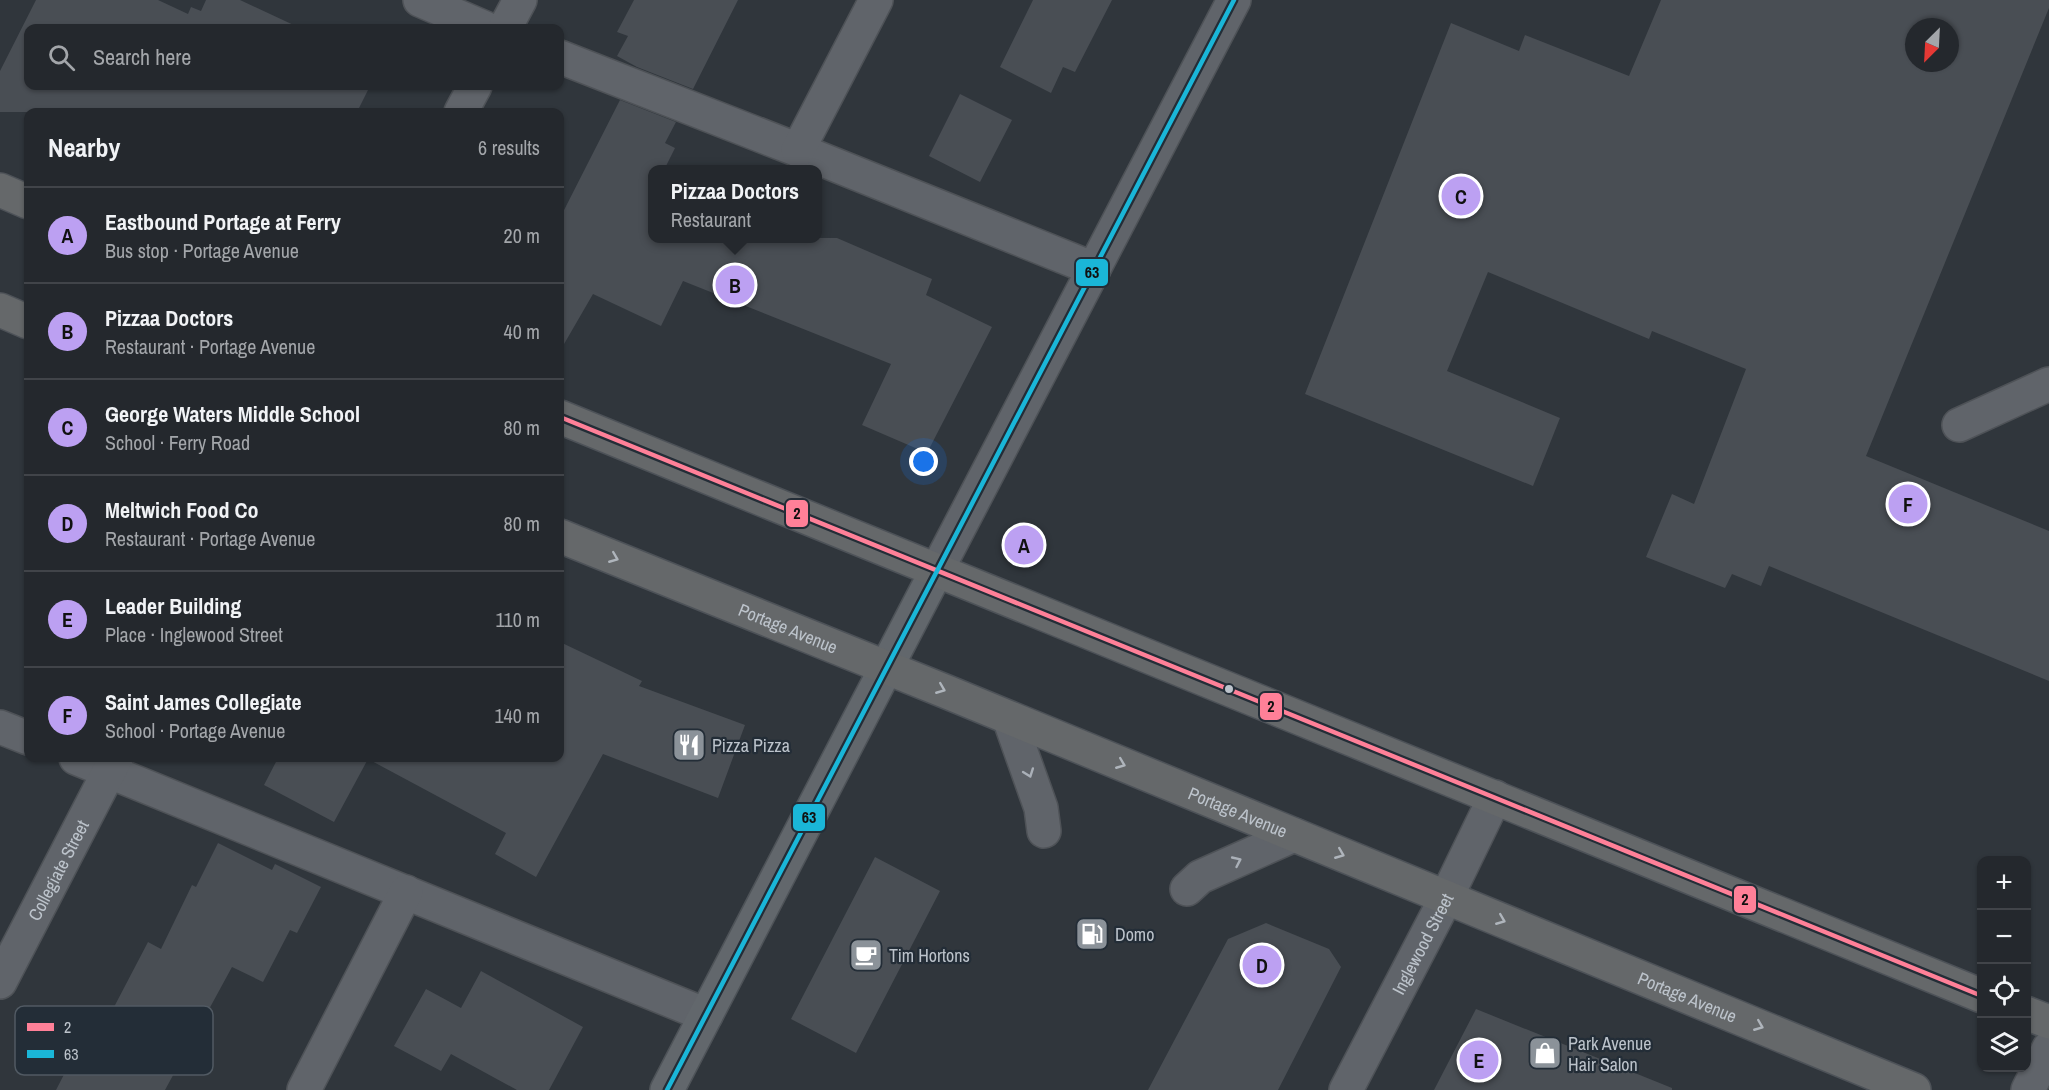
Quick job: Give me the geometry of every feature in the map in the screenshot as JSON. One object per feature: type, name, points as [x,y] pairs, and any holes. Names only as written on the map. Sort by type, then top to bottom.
[{"type":"highway","points":[[0,190],[24,200]]},
{"type":"highway","points":[[0,310],[24,320]]},
{"type":"highway","points":[[564,419],[1977,994]]},
{"type":"highway","name":"Portage Avenue","points":[[564,538],[1914,1090]]},
{"type":"highway","points":[[2031,1015],[2049,1022]]},
{"type":"main road","points":[[667,1090],[937,570]]},
{"type":"street","points":[[420,0],[476,24]]},
{"type":"street","points":[[507,24],[519,0]]},
{"type":"street","points":[[798,150],[876,0]]},
{"type":"street","points":[[937,570],[1234,0]]},
{"type":"street","points":[[564,59],[1094,269]]},
{"type":"street","points":[[463,108],[473,90]]},
{"type":"street","points":[[1959,425],[2049,384]]},
{"type":"street","points":[[1009,718],[1041,808],[1044,831]]},
{"type":"street","points":[[0,727],[24,736]]},
{"type":"street","points":[[112,764],[406,892],[706,1015]]},
{"type":"street","name":"Collegiate Street","points":[[0,982],[112,764]]},
{"type":"street","name":"Inglewood Street","points":[[1346,1090],[1446,898],[1495,797]]},
{"type":"street","points":[[1187,889],[1200,877],[1294,835]]},
{"type":"street","points":[[304,1090],[406,892]]},
{"type":"street","points":[[2028,1090],[2049,1048]]},
{"type":"building","points":[[36,0],[158,0],[188,14],[191,7],[201,11],[206,0],[240,0],[291,24],[24,24],[24,90],[368,90],[359,108],[24,108],[24,112],[0,112],[0,71]]},
{"type":"building","points":[[634,0],[738,0],[693,89],[637,67],[617,56],[628,36],[617,32]]},
{"type":"building","points":[[1033,0],[1112,0],[1075,72],[1063,67],[1051,93],[1000,67]]},
{"type":"building","points":[[1661,0],[2049,0],[2049,8],[1866,456],[2049,531],[2049,681],[1769,566],[1761,586],[1732,574],[1725,588],[1646,557],[1672,494],[1694,504],[1746,369],[1652,331],[1649,339],[1488,272],[1447,371],[1560,418],[1533,486],[1305,394],[1451,23],[1519,51],[1525,35],[1629,76]]},
{"type":"building","points":[[960,94],[1012,120],[980,182],[929,156]]},
{"type":"building","points":[[620,100],[676,122],[665,143],[675,148],[666,165],[648,165],[648,243],[822,243],[822,238],[837,238],[932,279],[926,295],[992,327],[927,453],[862,425],[891,364],[683,281],[661,326],[593,294],[564,344],[564,210]]},
{"type":"building","points":[[564,644],[642,681],[639,686],[745,725],[718,798],[603,754],[536,877],[495,854],[506,833],[374,762],[564,762]]},
{"type":"building","points":[[276,762],[366,762],[334,822],[264,785]]},
{"type":"building","points":[[218,843],[272,870],[275,864],[321,887],[297,933],[290,930],[263,982],[232,967],[211,1006],[115,1006],[148,942],[161,949],[192,885],[196,887]]},
{"type":"building","name":"Tim Hortons","points":[[875,857],[940,891],[856,1053],[791,1019]]},
{"type":"building","points":[[1266,923],[1329,949],[1341,967],[1278,1090],[1148,1090],[1228,939]]},
{"type":"building","points":[[481,971],[583,1027],[549,1090],[517,1090],[451,1054],[441,1071],[394,1046],[426,989],[461,1008]]},
{"type":"building","points":[[1476,1009],[1672,1088],[1672,1090],[1434,1090]]},
{"type":"building","points":[[64,1075],[173,1075],[165,1090],[56,1090]]},
{"type":"transit line","name":"63","points":[[667,1090],[1234,0]]},
{"type":"transit line","name":"2","points":[[564,419],[1977,994]]},
{"type":"place","name":"George Waters Middle School","points":[[1461,196]]},
{"type":"place","name":"Pizzaa Doctors","points":[[735,285]]},
{"type":"place","name":"Saint James Collegiate","points":[[1908,504]]},
{"type":"place","name":"Eastbound Portage at Ferry","points":[[1024,545]]},
{"type":"place","name":"Pizza Pizza","points":[[689,745]]},
{"type":"place","name":"Domo","points":[[1092,934]]},
{"type":"place","name":"Tim Hortons","points":[[866,955]]},
{"type":"place","name":"Meltwich Food Co","points":[[1262,965]]},
{"type":"place","name":"Park Avenue Hair Salon","points":[[1545,1053]]},
{"type":"place","name":"Leader Building","points":[[1479,1060]]}]
